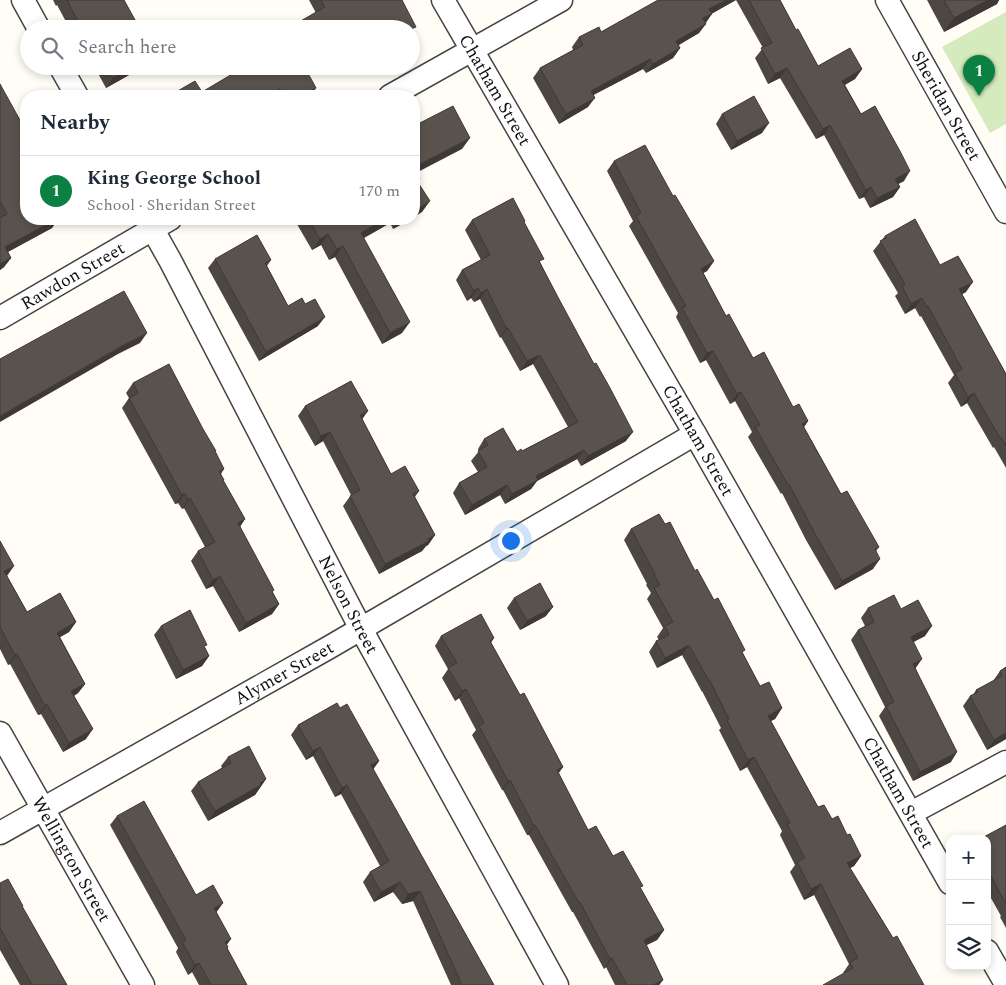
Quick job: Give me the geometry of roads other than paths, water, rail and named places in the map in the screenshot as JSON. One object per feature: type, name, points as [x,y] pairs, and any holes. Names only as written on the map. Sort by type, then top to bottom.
[{"type":"street","points":[[23,0],[34,20]]},
{"type":"street","name":"Chatham Street","points":[[443,0],[695,434],[948,880]]},
{"type":"street","points":[[401,90],[561,0]]},
{"type":"street","name":"Sheridan Street","points":[[887,0],[1006,212]]},
{"type":"street","points":[[65,75],[74,90]]},
{"type":"street","name":"Rawdon Street","points":[[0,318],[152,225]]},
{"type":"street","name":"Nelson Street","points":[[159,225],[361,629],[557,985]]},
{"type":"street","name":"Alymer Street","points":[[0,833],[269,682],[695,434]]},
{"type":"street","name":"Wellington Street","points":[[0,733],[143,985]]},
{"type":"street","points":[[911,813],[1006,762]]},
{"type":"street","points":[[991,958],[1006,984]]},
{"type":"place","name":"King George School","points":[[979,96]]}]
